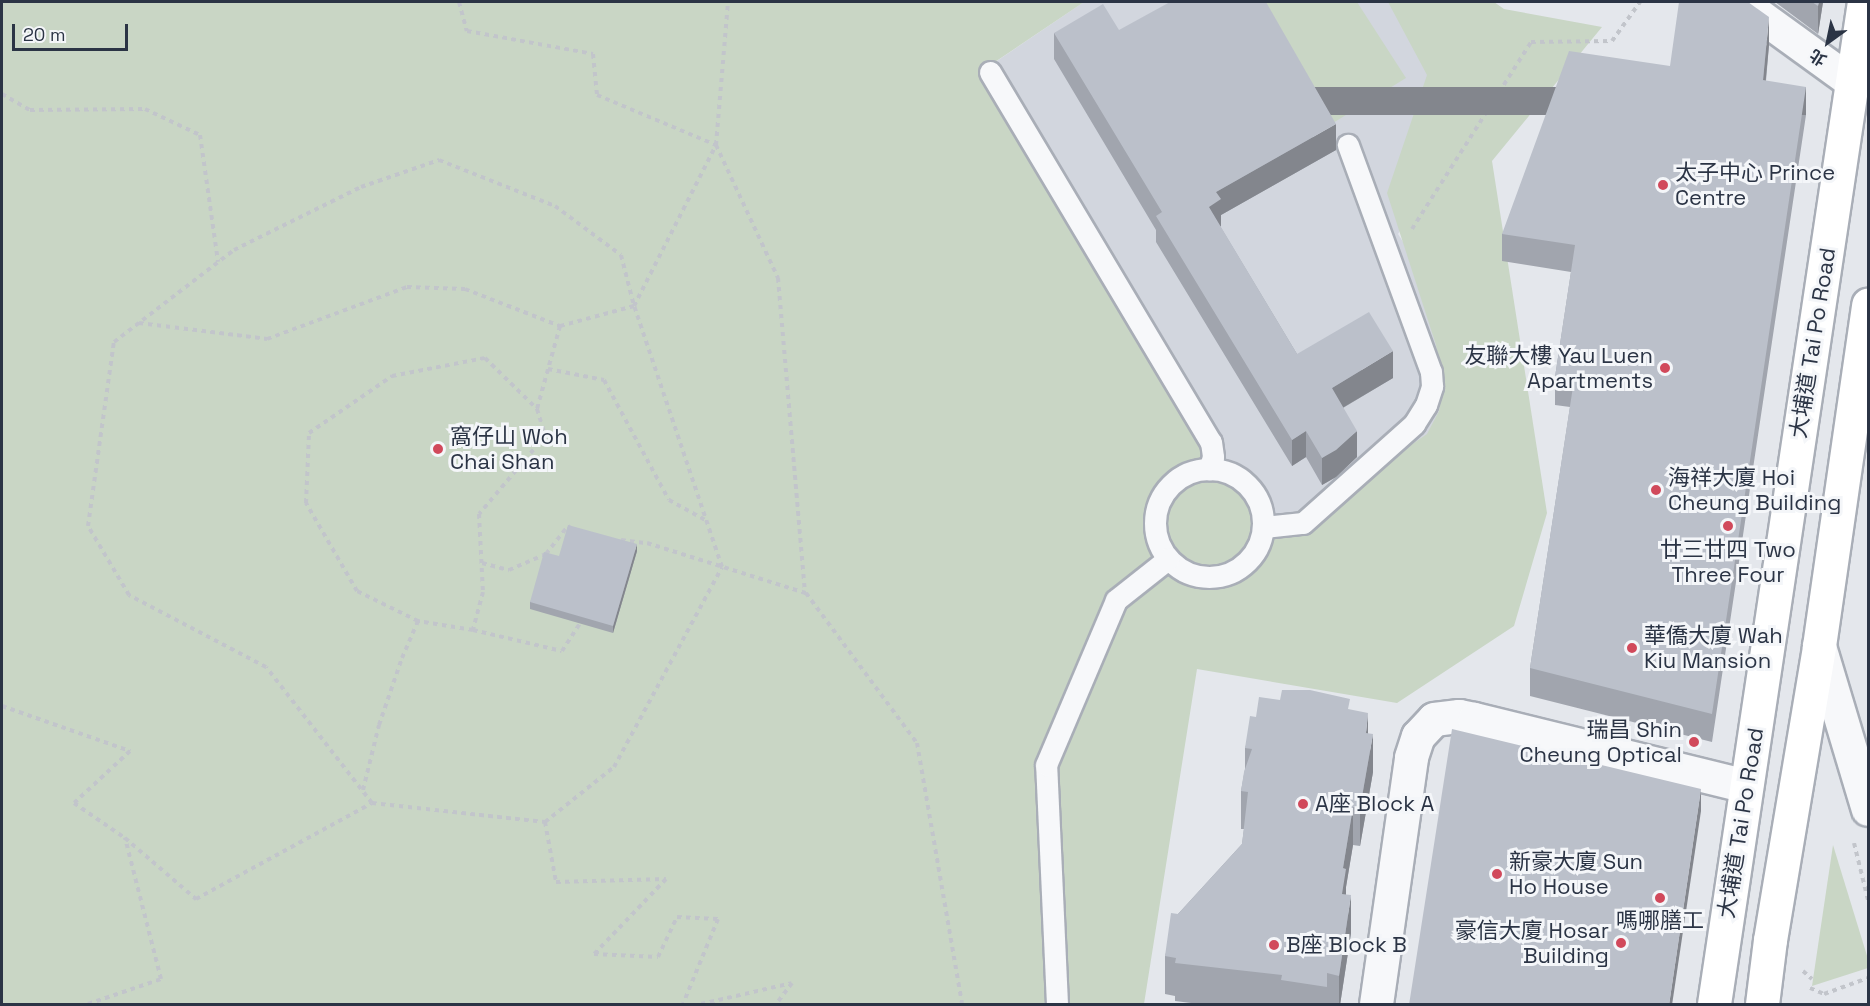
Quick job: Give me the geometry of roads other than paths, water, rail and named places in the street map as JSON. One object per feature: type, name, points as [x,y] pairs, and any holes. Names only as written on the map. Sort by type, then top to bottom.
[{"type":"main road","name":"大埔道 Tai Po Road","points":[[1714,1005],[1864,2]]},
{"type":"main road","points":[[1762,1005],[1770,940],[1866,349],[1869,304]]},
{"type":"street","points":[[1741,2],[1852,83]]},
{"type":"street","points":[[1819,646],[1860,821]]},
{"type":"street","points":[[1376,1005],[1411,757],[1418,736],[1434,719],[1459,716],[1746,786]]},
{"type":"lane","points":[[990,72],[1211,442],[1213,457],[1209,469]]},
{"type":"lane","points":[[1264,527],[1303,523],[1414,424],[1426,405],[1432,386],[1431,372],[1347,145]]},
{"type":"lane","points":[[1209,469],[1226,472],[1242,479],[1254,493],[1262,509],[1264,527],[1260,545],[1249,560],[1235,571],[1218,577],[1199,577],[1182,570],[1168,559],[1159,543],[1155,526],[1156,509],[1164,492],[1176,480],[1191,472],[1209,469]]},
{"type":"lane","points":[[1057,1005],[1046,765],[1116,600],[1168,559]]},
{"type":"place","name":"太子中心 Prince Centre","points":[[1663,185]]},
{"type":"place","name":"友聯大樓 Yau Luen Apartments","points":[[1665,368]]},
{"type":"place","name":"窩仔山 Woh Chai Shan","points":[[438,449]]},
{"type":"place","name":"海祥大廈 Hoi Cheung Building","points":[[1656,490]]},
{"type":"place","name":"廿三廿四 Two Three Four","points":[[1728,526]]},
{"type":"place","name":"華僑大廈 Wah Kiu Mansion","points":[[1632,648]]},
{"type":"place","name":"瑞昌 Shin Cheung Optical","points":[[1694,742]]},
{"type":"place","name":"A座 Block A","points":[[1303,804]]},
{"type":"place","name":"新豪大廈 Sun Ho House","points":[[1497,874]]},
{"type":"place","name":"嗎哪膳工","points":[[1660,898]]},
{"type":"place","name":"豪信大廈 Hosar Building","points":[[1621,943]]},
{"type":"place","name":"B座 Block B","points":[[1274,945]]}]
